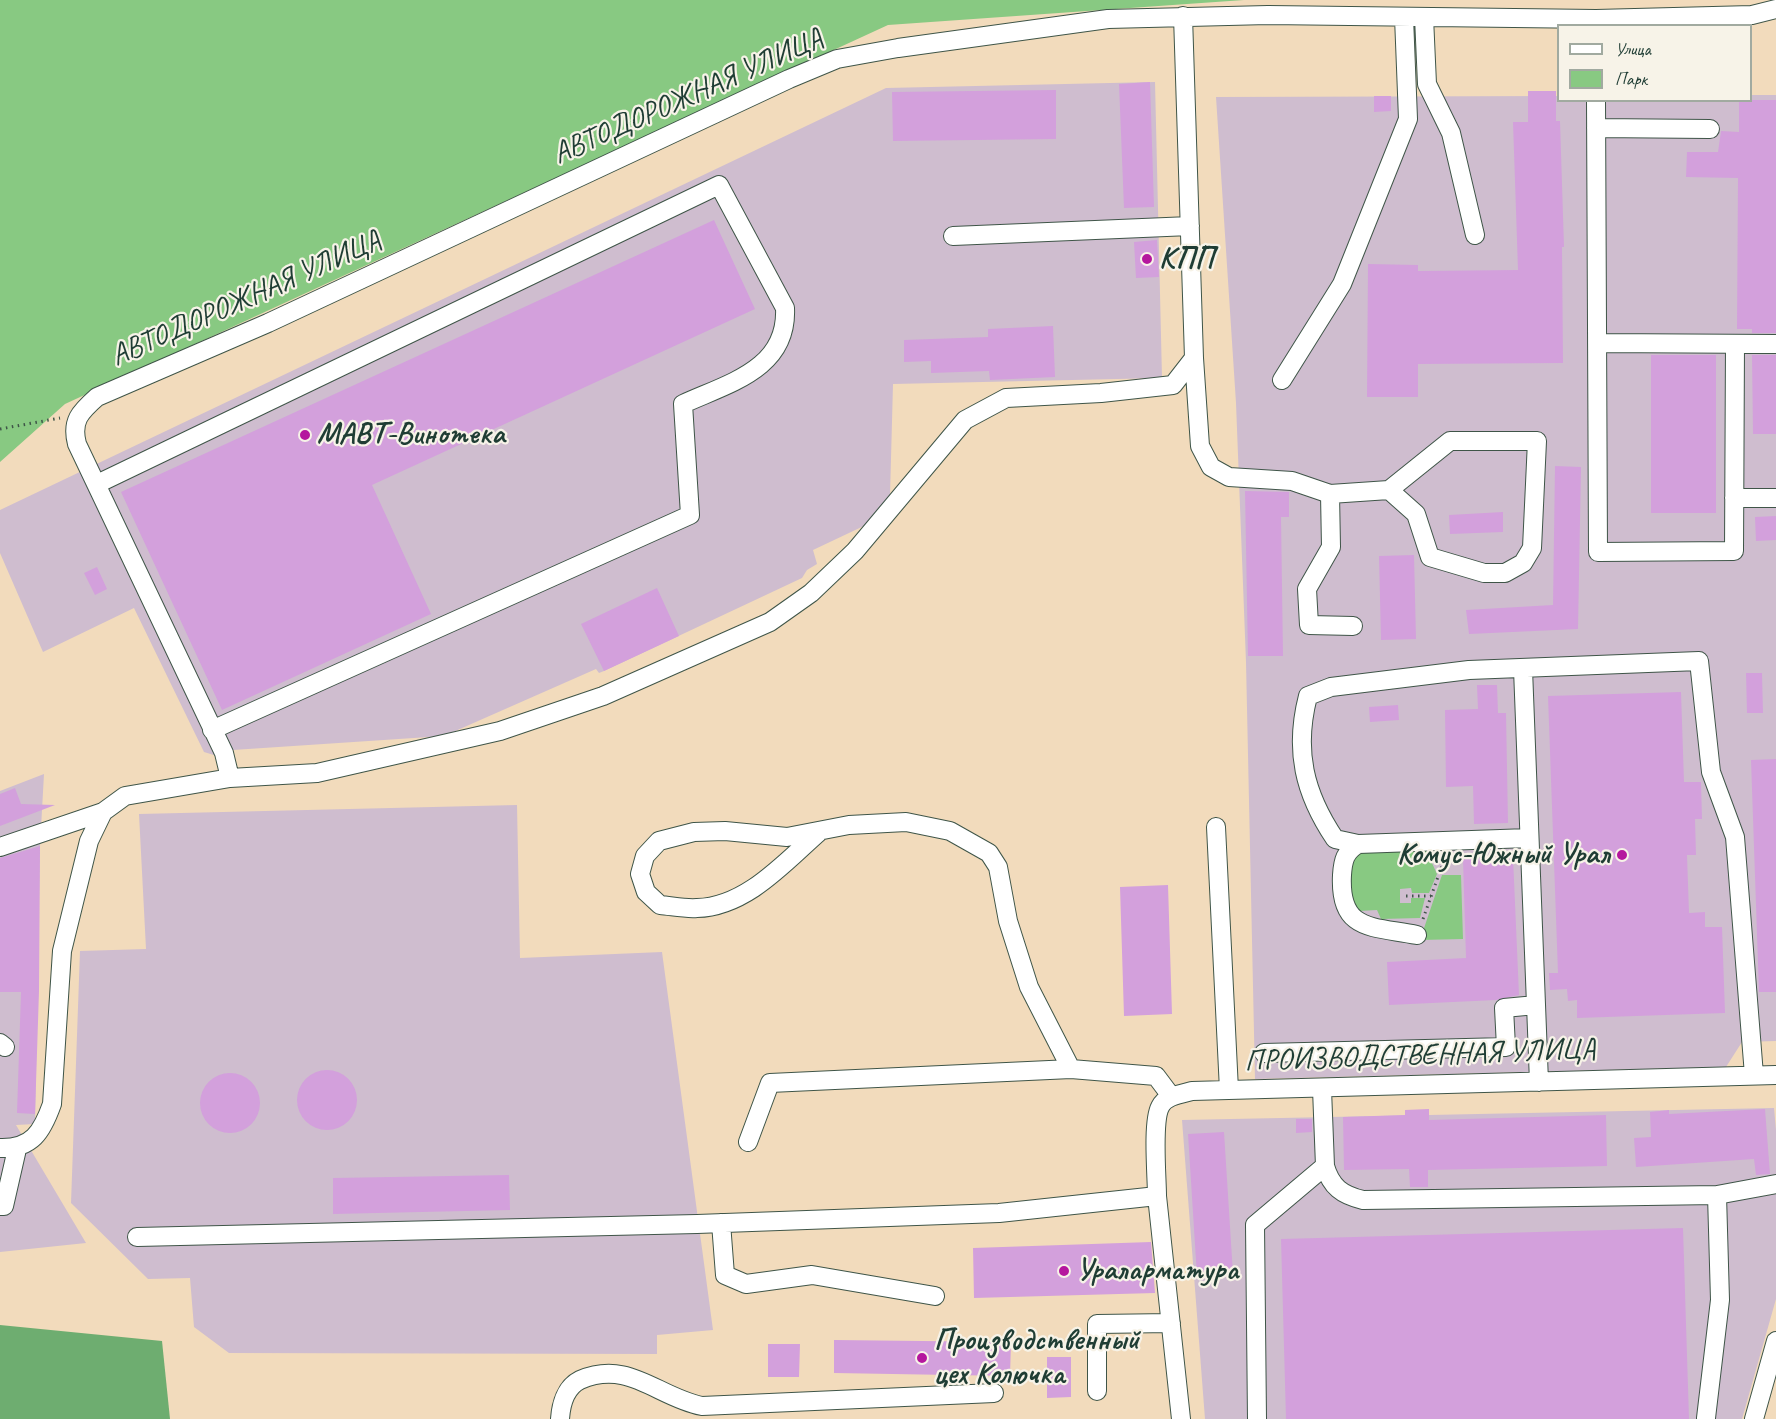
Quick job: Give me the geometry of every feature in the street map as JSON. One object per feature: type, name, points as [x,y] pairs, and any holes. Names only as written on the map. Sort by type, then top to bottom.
[{"type":"street","name":"АВТОДОРОЖНАЯ УЛИЦА","points":[[77,415],[97,397],[268,322],[767,89],[837,59],[898,48],[1108,19],[1183,16],[1424,17],[1596,22],[1752,15],[1776,9]]},
{"type":"street","points":[[1183,16],[1194,358],[1200,446],[1211,467],[1229,477],[1292,481],[1330,494],[1389,490],[1450,441],[1537,441],[1532,548],[1523,563],[1505,573],[1484,573],[1430,557],[1416,514],[1389,490]]},
{"type":"street","points":[[1282,380],[1342,284],[1408,119],[1404,17]]},
{"type":"street","points":[[1424,17],[1427,84],[1451,133],[1474,235]]},
{"type":"street","points":[[1596,102],[1598,552],[1734,551],[1735,344]]},
{"type":"street","points":[[1596,128],[1710,129]]},
{"type":"street","points":[[97,484],[719,185],[785,308],[786,327],[783,335],[776,350],[759,369],[683,404],[690,515],[212,730]]},
{"type":"street","points":[[953,236],[1190,226]]},
{"type":"street","points":[[1597,343],[1776,344]]},
{"type":"street","points":[[0,847],[103,812],[125,796],[230,778],[317,773],[500,731],[603,696],[770,622],[811,593],[855,551],[965,420],[1006,398],[1101,393],[1173,385],[1194,358]]},
{"type":"street","points":[[77,415],[74,431],[224,753],[230,778]]},
{"type":"street","points":[[1330,494],[1331,547],[1307,589],[1309,625],[1353,626]]},
{"type":"street","points":[[1734,498],[1776,498]]},
{"type":"street","points":[[1529,838],[1358,844],[1335,839],[1324,823],[1305,781],[1300,725],[1308,696],[1331,687],[1469,670],[1700,661],[1712,772],[1735,837],[1754,1075]]},
{"type":"street","points":[[1522,669],[1539,1082]]},
{"type":"street","points":[[0,1206],[4,1206],[8,1148],[34,1138],[45,1123],[52,1104],[62,951],[88,841],[103,812]]},
{"type":"street","points":[[818,833],[758,886],[724,902],[699,908],[660,905],[646,892],[640,874],[645,856],[659,841],[694,832],[725,831],[787,837],[818,833],[849,825],[906,822],[950,831],[989,853],[998,867],[1008,921],[1029,987],[1071,1069]]},
{"type":"street","points":[[1216,827],[1229,1090]]},
{"type":"street","points":[[1358,844],[1347,851],[1342,863],[1341,896],[1345,910],[1352,918],[1367,925],[1417,935]]},
{"type":"street","points":[[1264,1053],[1506,1047],[1504,1008],[1536,1005]]},
{"type":"street","points":[[748,1142],[770,1083],[1071,1069],[1156,1076],[1171,1096],[1160,1107],[1157,1122],[1157,1196],[1181,1419]]},
{"type":"street","name":"ПРОИЗВОДСТВЕННАЯ УЛИЦА","points":[[1171,1096],[1192,1091],[1776,1075]]},
{"type":"street","points":[[1322,1089],[1325,1166],[1337,1189],[1346,1196],[1363,1200],[1717,1194],[1776,1184]]},
{"type":"street","points":[[1257,1419],[1255,1225],[1325,1166]]},
{"type":"street","points":[[1706,1418],[1720,1300],[1717,1194]]},
{"type":"street","points":[[137,1237],[721,1223],[999,1213],[1157,1196]]},
{"type":"street","points":[[721,1223],[725,1275],[746,1284],[812,1275],[935,1296]]},
{"type":"street","points":[[1097,1391],[1097,1324],[1171,1323]]},
{"type":"street","points":[[1754,1419],[1776,1341]]},
{"type":"street","points":[[560,1419],[564,1397],[575,1383],[591,1376],[613,1372],[638,1379],[683,1402],[702,1406],[994,1393]]},
{"type":"path","points":[[0,429],[77,415]]},
{"type":"path","points":[[1417,935],[1451,841]]},
{"type":"path","points":[[1406,896],[1431,896]]},
{"type":"shaded area","points":[[1155,82],[1162,378],[893,384],[890,496],[868,524],[813,550],[817,564],[807,570],[802,578],[604,671],[599,673],[596,669],[444,736],[233,750],[217,756],[204,752],[134,608],[43,652],[0,553],[0,510],[886,88]]},
{"type":"shaded area","points":[[1752,95],[1776,95],[1776,1041],[1742,1042],[1726,1067],[1255,1079],[1246,662],[1236,403],[1216,97],[1557,96],[1557,102],[1752,102]]},
{"type":"shaded area","points":[[44,774],[40,846],[35,1124],[16,1125],[86,1243],[0,1252],[0,791]]},
{"type":"shaded area","points":[[517,805],[520,958],[662,952],[713,1330],[657,1335],[657,1354],[229,1353],[194,1327],[190,1278],[148,1279],[71,1203],[80,951],[146,949],[139,814]]},
{"type":"shaded area","points":[[1774,1108],[1776,1299],[1742,1419],[1205,1419],[1182,1120]]},
{"type":"green space","points":[[0,0],[1244,0],[888,25],[65,404],[0,462]]},
{"type":"green space","points":[[1432,851],[1432,863],[1437,874],[1429,893],[1412,893],[1411,888],[1400,889],[1400,903],[1411,903],[1411,898],[1425,898],[1420,918],[1381,919],[1377,910],[1359,911],[1349,906],[1349,866],[1359,852]]},
{"type":"green space","points":[[1442,875],[1461,875],[1463,939],[1420,940]]},
{"type":"green space","points":[[0,1325],[162,1341],[170,1419],[0,1419]]},
{"type":"building","points":[[1150,82],[1154,207],[1124,208],[1119,84]]},
{"type":"building","points":[[1056,90],[1056,139],[893,141],[892,92]]},
{"type":"building","points":[[1528,91],[1556,91],[1556,121],[1560,121],[1564,247],[1562,247],[1563,363],[1418,364],[1418,397],[1367,397],[1368,264],[1418,265],[1418,271],[1518,270],[1513,122],[1528,122]]},
{"type":"building","points":[[1374,96],[1391,96],[1391,111],[1374,112]]},
{"type":"building","points":[[1776,100],[1776,333],[1752,333],[1752,329],[1737,329],[1738,178],[1686,177],[1687,152],[1718,152],[1721,131],[1739,132],[1739,102]]},
{"type":"building","points":[[714,220],[755,309],[372,485],[431,614],[222,710],[121,492]]},
{"type":"building","name":"КПП","points":[[1157,240],[1159,277],[1136,278],[1134,242]]},
{"type":"building","points":[[1053,326],[1055,377],[990,380],[989,371],[931,373],[931,361],[904,362],[904,340],[988,337],[988,329]]},
{"type":"building","points":[[1651,355],[1716,355],[1716,513],[1651,513]]},
{"type":"building","points":[[1752,355],[1776,355],[1776,434],[1753,434]]},
{"type":"building","points":[[1555,466],[1581,467],[1578,629],[1469,634],[1466,610],[1553,605]]},
{"type":"building","points":[[1245,491],[1289,492],[1289,517],[1281,517],[1283,656],[1248,656]]},
{"type":"building","points":[[1503,512],[1503,532],[1450,534],[1449,515]]},
{"type":"building","points":[[1776,516],[1776,540],[1756,541],[1755,517]]},
{"type":"building","points":[[1414,555],[1416,639],[1381,640],[1379,556]]},
{"type":"building","points":[[97,567],[107,589],[95,595],[84,573]]},
{"type":"building","points":[[657,588],[679,636],[604,671],[581,624]]},
{"type":"building","points":[[1746,673],[1762,673],[1763,713],[1747,713]]},
{"type":"building","points":[[1477,685],[1497,685],[1498,713],[1506,713],[1508,823],[1474,824],[1473,786],[1446,787],[1445,710],[1478,709]]},
{"type":"building","name":"Комус-Южный Урал","points":[[1681,692],[1684,782],[1701,782],[1702,819],[1695,819],[1696,855],[1687,855],[1689,913],[1705,912],[1705,927],[1722,927],[1725,1013],[1577,1018],[1577,1000],[1568,1001],[1567,989],[1550,990],[1549,973],[1558,973],[1548,696]]},
{"type":"building","points":[[1398,705],[1399,720],[1370,722],[1369,707]]},
{"type":"building","points":[[1776,759],[1776,992],[1759,992],[1751,760]]},
{"type":"building","points":[[15,788],[21,804],[55,805],[0,826],[0,794]]},
{"type":"building","points":[[40,846],[35,1114],[17,1113],[21,992],[0,992],[0,858]]},
{"type":"building","points":[[1513,857],[1519,995],[1496,1000],[1389,1005],[1387,962],[1466,958],[1463,859]]},
{"type":"building","points":[[1168,885],[1172,1014],[1124,1016],[1120,887]]},
{"type":"building","points":[[321,1070],[333,1070],[349,1078],[355,1088],[357,1100],[355,1112],[349,1122],[333,1130],[321,1130],[305,1122],[297,1106],[297,1094],[305,1078]]},
{"type":"building","points":[[224,1073],[236,1073],[247,1078],[255,1086],[260,1103],[258,1115],[247,1128],[236,1133],[224,1133],[213,1128],[205,1120],[200,1109],[200,1097],[205,1086],[213,1078]]},
{"type":"building","points":[[1429,1109],[1429,1120],[1606,1115],[1607,1166],[1428,1170],[1428,1187],[1410,1187],[1409,1169],[1344,1170],[1343,1117],[1405,1115],[1405,1110]]},
{"type":"building","points":[[1765,1109],[1770,1174],[1756,1175],[1754,1159],[1636,1167],[1634,1138],[1651,1137],[1650,1112],[1669,1110],[1669,1114]]},
{"type":"building","points":[[1296,1119],[1312,1119],[1312,1132],[1296,1133]]},
{"type":"building","points":[[1224,1132],[1233,1274],[1197,1276],[1188,1134]]},
{"type":"building","points":[[509,1175],[510,1210],[333,1214],[333,1178]]},
{"type":"building","points":[[1683,1228],[1689,1419],[1286,1419],[1281,1239]]},
{"type":"building","name":"Ураларматура","points":[[1151,1242],[1155,1293],[974,1298],[973,1248]]},
{"type":"building","name":"Производственный цех Колючка","points":[[834,1340],[1011,1342],[1010,1376],[834,1373]]},
{"type":"building","points":[[768,1344],[800,1344],[799,1377],[768,1377]]},
{"type":"building","points":[[1047,1357],[1071,1357],[1071,1397],[1047,1398]]},
{"type":"place","name":"КПП","points":[[1147,259]]},
{"type":"place","name":"МАВТ-Винотека","points":[[305,435]]},
{"type":"place","name":"Комус-Южный Урал","points":[[1622,855]]},
{"type":"place","name":"Ураларматура","points":[[1064,1271]]},
{"type":"place","name":"Производственный цех Колючка","points":[[922,1358]]}]
